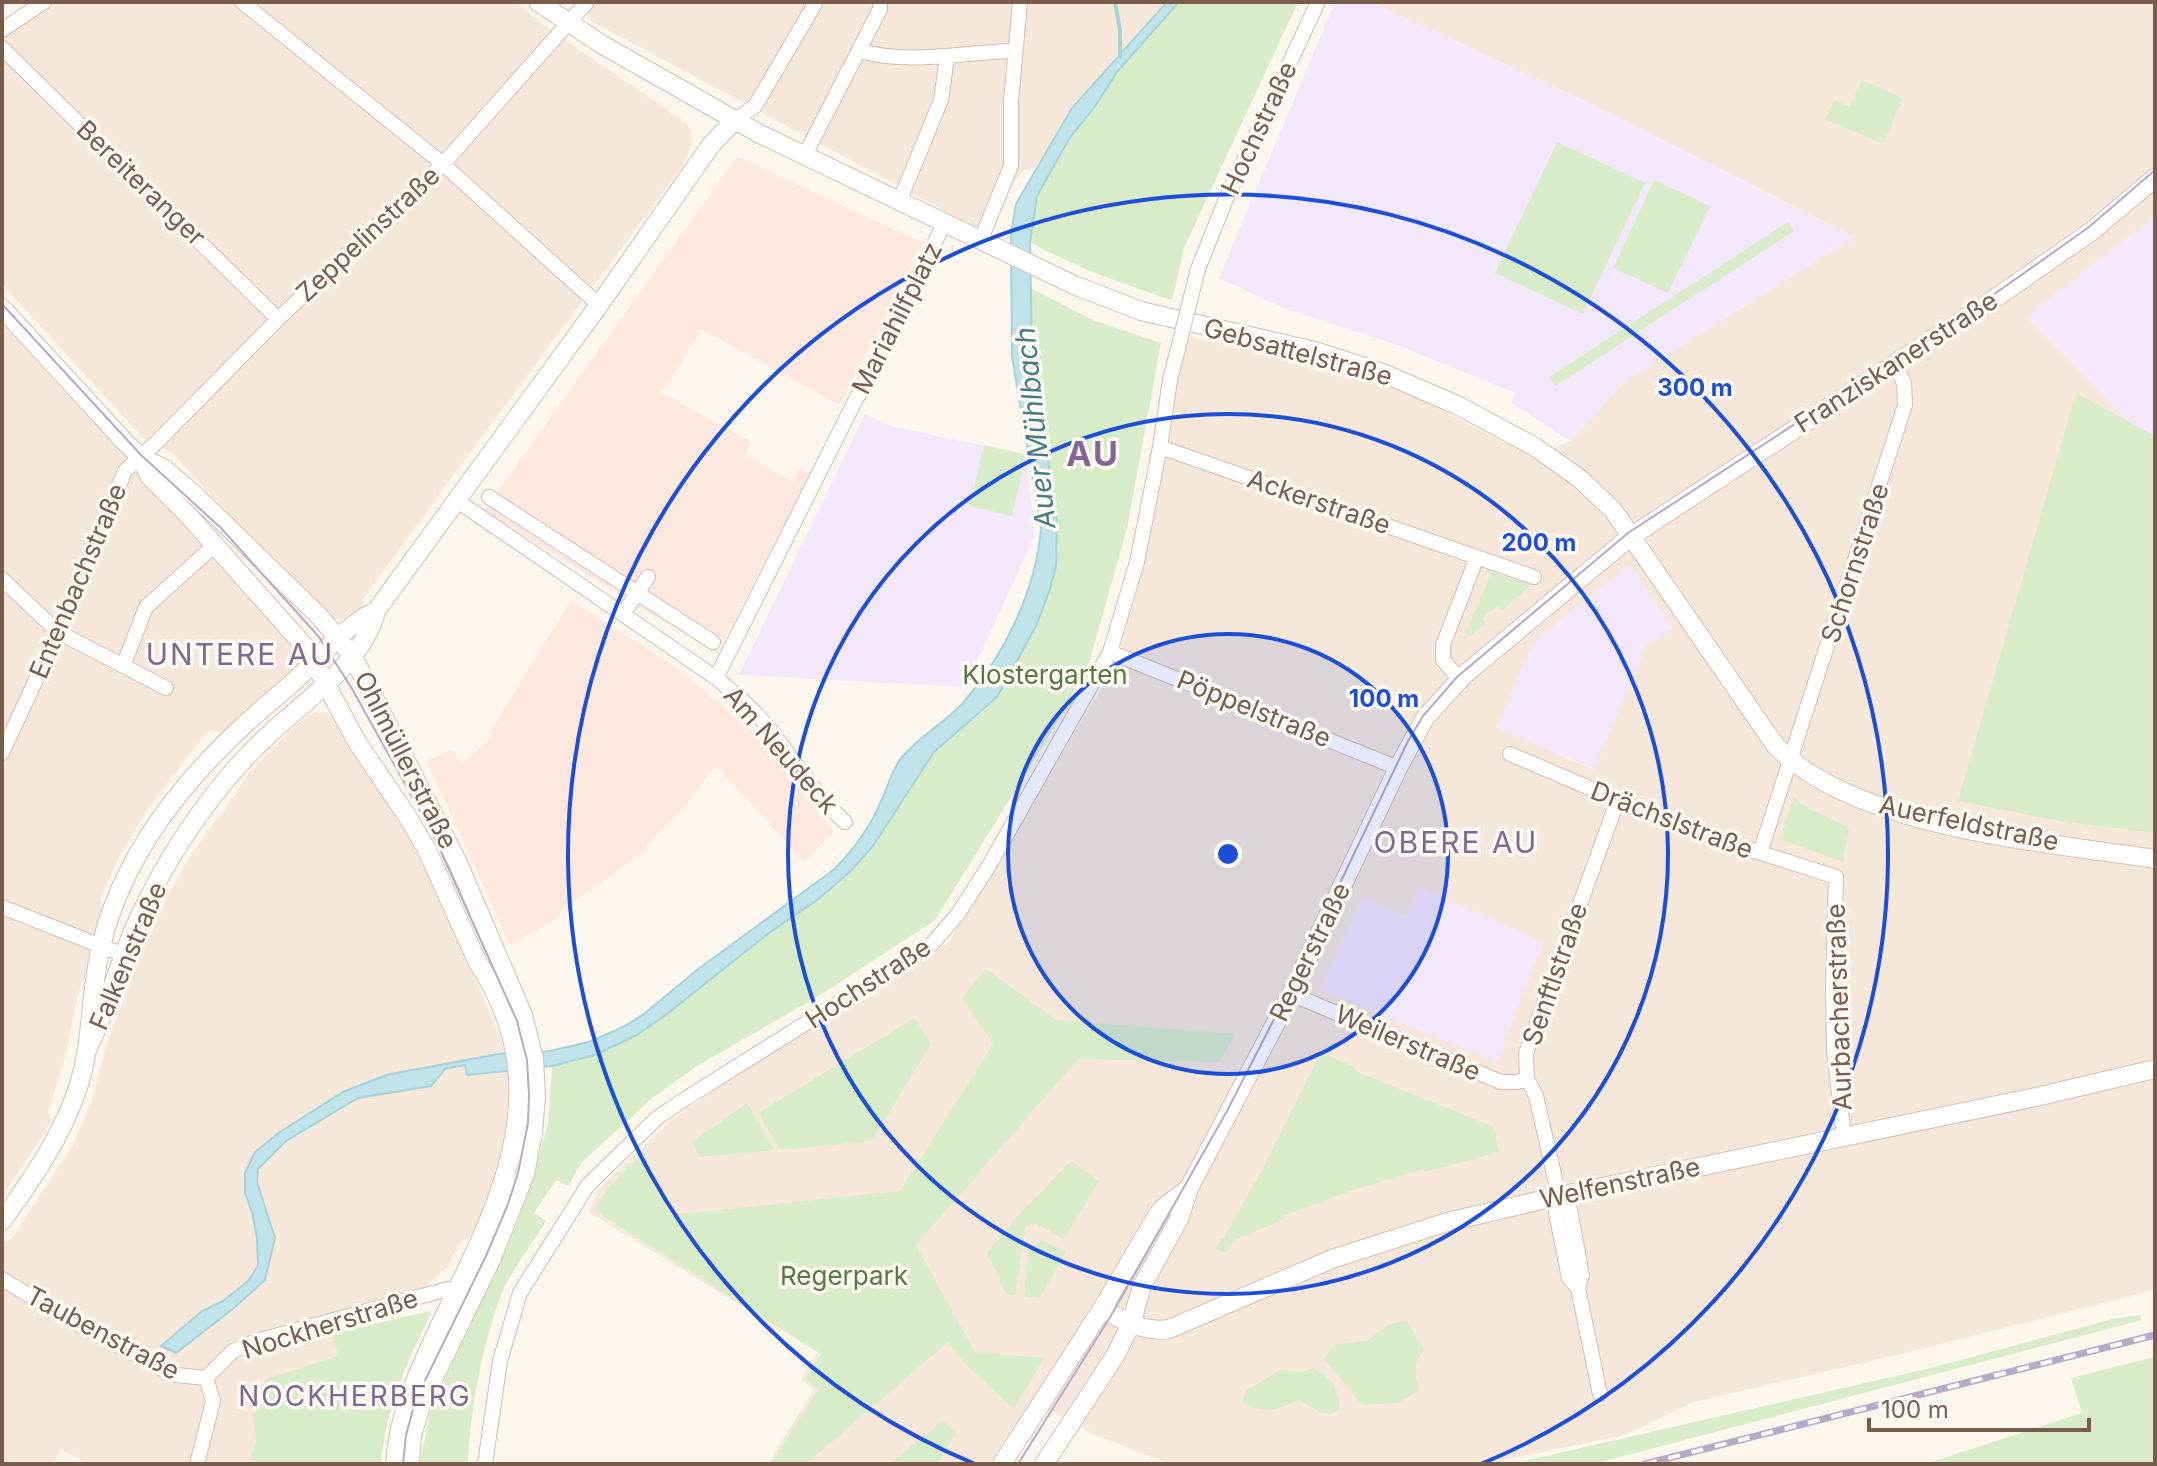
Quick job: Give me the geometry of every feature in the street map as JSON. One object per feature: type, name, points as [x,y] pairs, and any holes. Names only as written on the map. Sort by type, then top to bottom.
[{"type":"street","points":[[2,30],[44,2]]},
{"type":"street","points":[[242,2],[443,164],[599,305]]},
{"type":"street","name":"Mariahilfplatz","points":[[538,2],[570,24],[735,120],[945,222],[716,678]]},
{"type":"street","name":"Zeppelinstraße","points":[[139,456],[157,442],[278,319],[443,164],[587,2]]},
{"type":"street","points":[[325,683],[369,633],[376,611],[599,305],[711,145],[735,120],[755,106],[816,2]]},
{"type":"street","points":[[805,155],[860,51],[880,9],[880,2]]},
{"type":"street","points":[[986,241],[1011,166],[1009,144],[1014,51],[1020,2]]},
{"type":"street","name":"Hochstraße","points":[[485,1464],[500,1361],[517,1300],[588,1185],[657,1118],[937,940],[990,864],[1110,652],[1137,562],[1170,380],[1200,262],[1318,2]]},
{"type":"street","name":"Bereiteranger","points":[[2,48],[278,319]]},
{"type":"street","points":[[860,51],[877,56],[947,58],[981,51],[1014,51]]},
{"type":"street","points":[[900,200],[941,100],[947,58]]},
{"type":"street","name":"Franziskanerstraße","points":[[1459,679],[1630,537],[2092,231],[2155,178]]},
{"type":"street","name":"Gebsattelstraße","points":[[945,222],[1064,280],[1141,311],[1315,351],[1372,369],[1515,434],[1579,478],[1613,510],[1775,745],[1791,762]]},
{"type":"street","name":"Ohlmüllerstraße","points":[[6,320],[139,456],[150,477],[295,633],[315,663],[357,742],[426,848],[478,963],[490,980],[517,1056],[519,1112],[511,1160],[498,1200],[406,1403],[395,1464]]},
{"type":"street","name":"Schornstraße","points":[[1760,853],[1905,405],[1904,383],[1895,364]]},
{"type":"street","name":"Ackerstraße","points":[[1160,447],[1534,577]]},
{"type":"street","name":"Ohlmüllerstraße","points":[[139,456],[163,468],[195,495],[319,616],[352,655],[458,863],[523,1015],[534,1059],[536,1095],[532,1142],[518,1194],[492,1258],[422,1402],[411,1443],[410,1464]]},
{"type":"street","name":"Entenbachstraße","points":[[2,753],[58,632],[125,471],[139,456]]},
{"type":"street","points":[[489,497],[713,642]]},
{"type":"street","points":[[456,500],[716,678]]},
{"type":"street","points":[[124,664],[146,607],[215,545]]},
{"type":"street","points":[[1459,679],[1443,660],[1443,645],[1477,557]]},
{"type":"street","points":[[623,614],[648,577]]},
{"type":"street","points":[[2,579],[58,632],[166,688]]},
{"type":"street","points":[[339,639],[352,625],[376,611]]},
{"type":"street","name":"Falkenstraße","points":[[2,1221],[43,1162],[72,1103],[87,1050],[101,947],[120,892],[154,828],[213,753],[339,639]]},
{"type":"street","name":"Pöppelstraße","points":[[1110,652],[1398,768]]},
{"type":"street","name":"Am Neudeck","points":[[716,678],[744,701],[768,727],[845,822]]},
{"type":"street","name":"Regerstraße","points":[[1044,1464],[1106,1371],[1131,1324],[1142,1286],[1179,1219],[1189,1188],[1291,994],[1398,768],[1425,718],[1459,679]]},
{"type":"street","name":"Falkenstraße","points":[[87,1050],[124,955],[179,843],[249,754],[325,683]]},
{"type":"street","name":"Drächslstraße","points":[[1510,754],[1683,828],[1835,878]]},
{"type":"street","name":"Auerfeldstraße","points":[[1791,762],[1832,787],[1893,812],[1978,830],[2155,859]]},
{"type":"street","name":"Senftlstraße","points":[[1600,1394],[1578,1288],[1582,1275],[1570,1210],[1559,1196],[1536,1096],[1527,1079],[1525,1066],[1531,1036],[1617,802]]},
{"type":"street","name":"Aurbacherstraße","points":[[1835,878],[1834,1050],[1844,1137]]},
{"type":"street","points":[[2,907],[124,955]]},
{"type":"street","name":"Weilerstraße","points":[[1291,994],[1501,1082],[1527,1079]]},
{"type":"street","name":"Welfenstraße","points":[[1102,1309],[1131,1324],[1160,1331],[1169,1329],[1297,1273],[1393,1238],[1559,1196],[2155,1069]]},
{"type":"street","name":"Regerstraße","points":[[1002,1464],[1102,1309],[1155,1219],[1162,1209],[1189,1188]]},
{"type":"street","name":"Taubenstraße","points":[[2,1279],[160,1368],[176,1375],[206,1378]]},
{"type":"street","name":"Nockherstraße","points":[[206,1378],[239,1347],[448,1289],[456,1292]]},
{"type":"street","points":[[197,1464],[213,1401],[206,1378]]},
{"type":"shaded area","points":[[49,2],[517,2],[541,23],[686,123],[692,144],[681,168],[449,481],[361,602],[363,605],[348,619],[333,619],[310,600],[173,454],[143,438],[2,284],[2,33]]},
{"type":"shaded area","points":[[577,2],[1167,2],[1072,108],[1036,167],[1023,171],[1012,185],[993,227],[975,227],[591,21]]},
{"type":"shaded area","points":[[1335,2],[1371,2],[1593,105],[1854,237],[1625,381],[1570,441],[1512,403],[1515,393],[1400,346],[1286,309],[1219,278]]},
{"type":"shaded area","points":[[1371,2],[2155,2],[2155,216],[2027,317],[2132,425],[2075,394],[2071,823],[2155,833],[2155,1290],[1910,1352],[1694,1402],[1625,1435],[1484,1464],[1169,1464],[1095,1435],[1031,1400],[991,1464],[768,1464],[814,1389],[801,1380],[817,1352],[589,1212],[598,1190],[669,1122],[728,1081],[948,943],[1119,660],[1187,336],[1322,364],[1414,395],[1532,458],[1570,441],[1625,381],[1854,237],[1593,105]],"holes":[[[1627,567],[1646,646],[1593,769],[1566,758],[1533,643]],[[1419,888],[1497,1062],[1364,899],[1407,917]]]},
{"type":"shaded area","points":[[737,157],[923,243],[840,405],[701,329],[662,393],[751,442],[745,455],[792,482],[800,469],[810,473],[717,654],[484,511]]},
{"type":"shaded area","points":[[2155,216],[2155,436],[2132,425],[2026,317]]},
{"type":"shaded area","points":[[2,318],[298,645],[303,658],[301,665],[265,699],[222,733],[211,730],[202,738],[150,806],[120,855],[101,897],[103,921],[98,924],[85,980],[81,982],[64,1062],[48,1112],[51,1122],[2,1198]]},
{"type":"shaded area","points":[[865,414],[891,426],[1026,455],[1035,535],[965,687],[739,675]]},
{"type":"shaded area","points":[[1627,567],[1632,567],[1673,628],[1646,646],[1594,769],[1496,728],[1533,643]]},
{"type":"shaded area","points":[[571,601],[670,663],[759,736],[833,832],[804,862],[716,765],[687,803],[647,845],[648,848],[559,912],[560,916],[510,945],[427,761],[453,749],[461,765],[493,736],[490,732]]},
{"type":"shaded area","points":[[314,712],[326,713],[340,724],[401,821],[437,892],[505,1048],[511,1069],[509,1136],[476,1234],[460,1242],[448,1266],[424,1288],[334,1312],[344,1356],[255,1464],[88,1464],[61,1449],[52,1464],[2,1464],[2,1243],[13,1237],[73,1145],[92,1100],[107,1043],[129,984],[170,891],[247,775],[296,725]]},
{"type":"shaded area","points":[[1419,887],[1543,942],[1497,1062],[1320,989],[1363,898],[1407,917]]},
{"type":"green space","points":[[1179,2],[1298,2],[1184,248],[1172,300],[1099,274],[1030,242],[1037,196],[1069,139],[1117,72]]},
{"type":"green space","points":[[1862,80],[1903,98],[1883,144],[1825,119],[1834,100],[1850,107]]},
{"type":"green space","points":[[1557,142],[1645,183],[1583,314],[1495,273]]},
{"type":"green space","points":[[1654,180],[1710,206],[1668,293],[1613,268]]},
{"type":"green space","points":[[1788,222],[1794,231],[1555,386],[1549,377]]},
{"type":"green space","name":"Klostergarten","points":[[1030,288],[1093,320],[1161,343],[1127,528],[1090,660],[1058,721],[935,920],[822,994],[697,1066],[652,1098],[582,1162],[568,1186],[556,1180],[534,1213],[546,1221],[510,1276],[494,1315],[474,1400],[468,1464],[420,1464],[430,1411],[517,1223],[532,1180],[548,1124],[552,1066],[615,1045],[668,1014],[767,934],[841,880],[873,847],[933,753],[983,712],[1002,689],[1047,596],[1057,542],[1057,521],[1032,351]]},
{"type":"green space","points":[[2076,393],[2155,436],[2155,833],[2071,823],[1958,801]]},
{"type":"green space","points":[[984,445],[1026,455],[1012,516],[970,506]]},
{"type":"green space","points":[[1492,572],[1531,585],[1502,610],[1498,605],[1483,618],[1486,623],[1465,640],[1463,638]]},
{"type":"green space","points":[[1794,797],[1806,807],[1849,828],[1843,862],[1780,839]]},
{"type":"green space","name":"Regerpark","points":[[986,969],[1056,1020],[1235,1034],[1220,1062],[1078,1059],[916,1245],[975,1352],[1044,1358],[1014,1409],[964,1363],[948,1342],[806,1464],[771,1464],[819,1388],[805,1380],[821,1354],[595,1211],[606,1190],[644,1151],[670,1215],[900,1191],[993,1044],[962,998]]},
{"type":"green space","points":[[915,1018],[931,1044],[872,1141],[780,1150],[758,1113]]},
{"type":"green space","points":[[1321,1053],[1355,1067],[1355,1071],[1494,1127],[1499,1152],[1425,1172],[1423,1169],[1353,1190],[1283,1216],[1284,1219],[1233,1241],[1230,1249],[1222,1253],[1216,1249],[1220,1240],[1256,1183]]},
{"type":"green space","points":[[747,1103],[775,1150],[698,1157],[693,1141]]},
{"type":"green space","points":[[1071,1161],[1099,1181],[1064,1239],[1035,1223],[1026,1226],[1015,1296],[1006,1294],[987,1253],[1016,1217]]},
{"type":"green space","points":[[1043,1240],[1066,1252],[1040,1298],[1024,1296],[1029,1247]]},
{"type":"green space","points":[[431,1313],[392,1405],[381,1464],[249,1464],[256,1442],[254,1418],[261,1388],[270,1378],[338,1356],[332,1334]]},
{"type":"green space","points":[[2140,1315],[2142,1320],[1593,1464],[1511,1464],[1931,1368],[2113,1319]]},
{"type":"green space","points":[[1407,1321],[1424,1350],[1416,1369],[1419,1390],[1398,1403],[1362,1405],[1324,1359],[1333,1345],[1367,1341],[1389,1324]]},
{"type":"green space","points":[[2155,1357],[2155,1464],[1926,1464],[2082,1413],[2071,1378]]},
{"type":"green space","points":[[1314,1368],[1330,1380],[1336,1390],[1339,1409],[1332,1414],[1322,1413],[1299,1400],[1271,1409],[1257,1409],[1243,1403],[1246,1391],[1280,1370],[1302,1372]]},
{"type":"green space","points":[[942,1420],[956,1434],[937,1464],[891,1464]]},
{"type":"water","name":"Auer Mühlbach","points":[[1167,2],[1179,2],[1117,72],[1069,139],[1037,196],[1030,242],[1032,351],[1057,521],[1056,566],[1036,626],[997,697],[934,752],[873,846],[852,870],[817,900],[637,1035],[595,1055],[552,1066],[467,1075],[465,1065],[445,1069],[431,1086],[358,1098],[286,1141],[258,1169],[257,1182],[275,1238],[265,1280],[176,1353],[161,1346],[202,1311],[223,1301],[248,1281],[258,1266],[257,1238],[245,1193],[245,1173],[255,1152],[280,1132],[343,1092],[386,1075],[498,1054],[550,1051],[589,1042],[644,1014],[697,970],[832,871],[866,830],[902,757],[955,711],[977,685],[1004,644],[1025,599],[1041,528],[1012,357],[1011,233],[1016,204],[1072,108]]},
{"type":"waterway","points":[[1115,2],[1120,56]]},
{"type":"tram line","points":[[1018,1464],[1112,1314],[1227,1111],[1288,992],[1408,741],[1423,716],[1457,677],[1628,533],[2003,288],[2089,227],[2155,170]]},
{"type":"tram line","points":[[2,304],[141,455],[221,528],[319,637],[351,687],[434,836],[517,1021],[527,1060],[529,1095],[528,1123],[518,1173],[486,1256],[416,1399],[406,1435],[403,1464]]},
{"type":"railway","points":[[1645,1464],[2155,1335]]},
{"type":"district","name":"AU","points":[[1093,454]]},
{"type":"district","name":"UNTERE AU","points":[[240,655]]},
{"type":"district","name":"OBERE AU","points":[[1456,843]]},
{"type":"district","name":"NOCKHERBERG","points":[[355,1396]]}]
